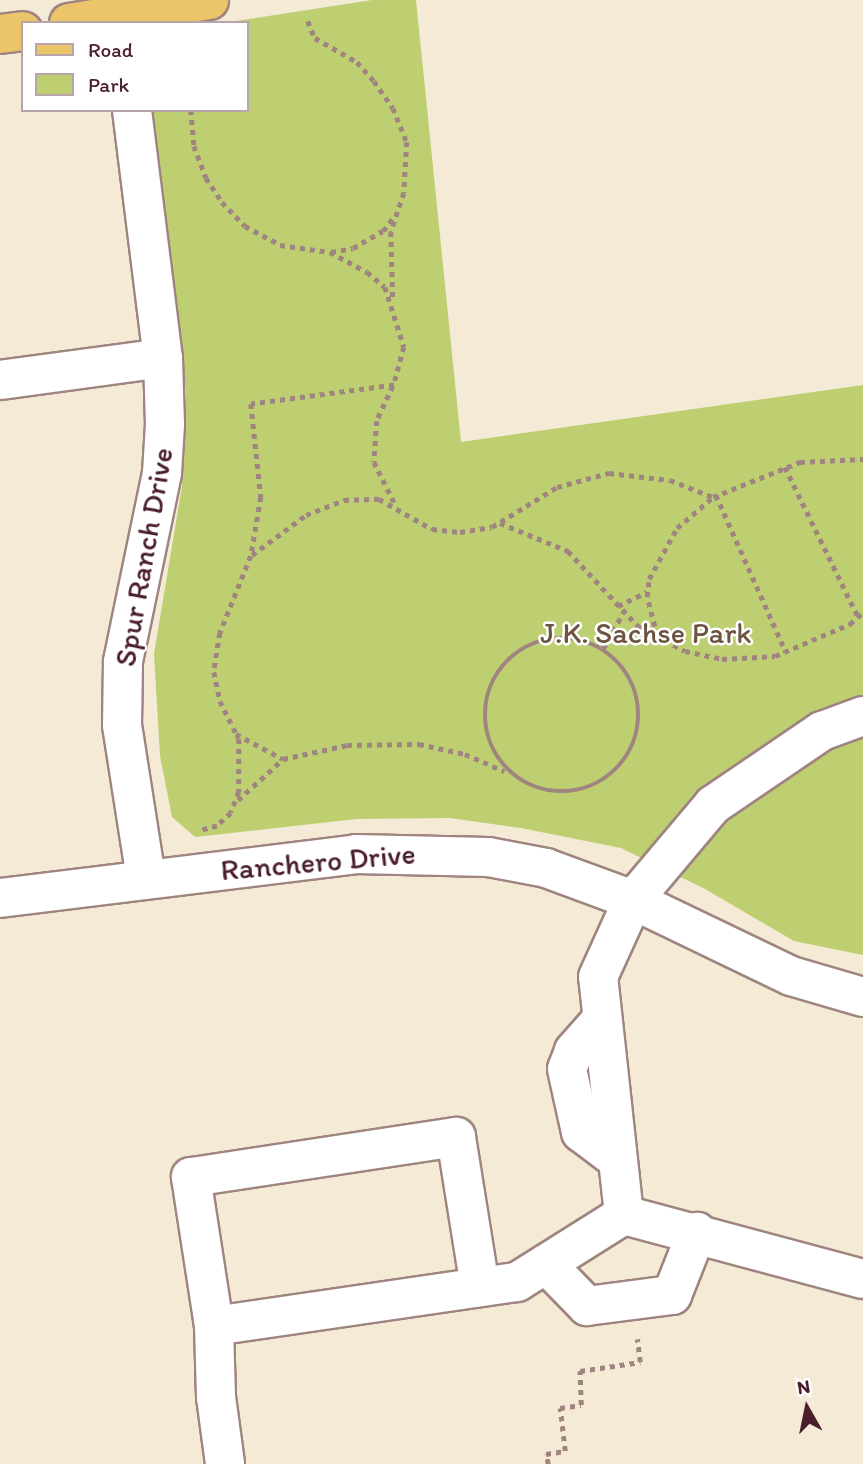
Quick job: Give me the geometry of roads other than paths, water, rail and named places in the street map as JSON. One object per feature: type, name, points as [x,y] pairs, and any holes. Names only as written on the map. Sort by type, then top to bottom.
[{"type":"main road","points":[[76,21],[119,9],[209,0]]},
{"type":"main road","points":[[0,34],[21,30]]},
{"type":"street","name":"Spur Ranch Drive","points":[[132,112],[163,358],[162,473],[122,662],[122,725],[146,878]]},
{"type":"street","points":[[0,380],[163,358]]},
{"type":"street","points":[[624,1215],[598,977],[633,900],[713,805],[822,731],[863,716]]},
{"type":"street","name":"Ranchero Drive","points":[[0,898],[356,854],[422,853],[488,857],[546,868],[633,900],[792,976],[863,997]]},
{"type":"street","points":[[225,1464],[216,1397],[214,1325],[191,1177],[456,1138],[480,1287]]},
{"type":"street","points":[[214,1325],[517,1282],[624,1215],[697,1232],[863,1279]]},
{"type":"street","points":[[546,1264],[587,1306],[672,1295],[697,1232]]},
{"type":"park label","name":"J.K. Sachse Park","points":[[646,633]]}]
